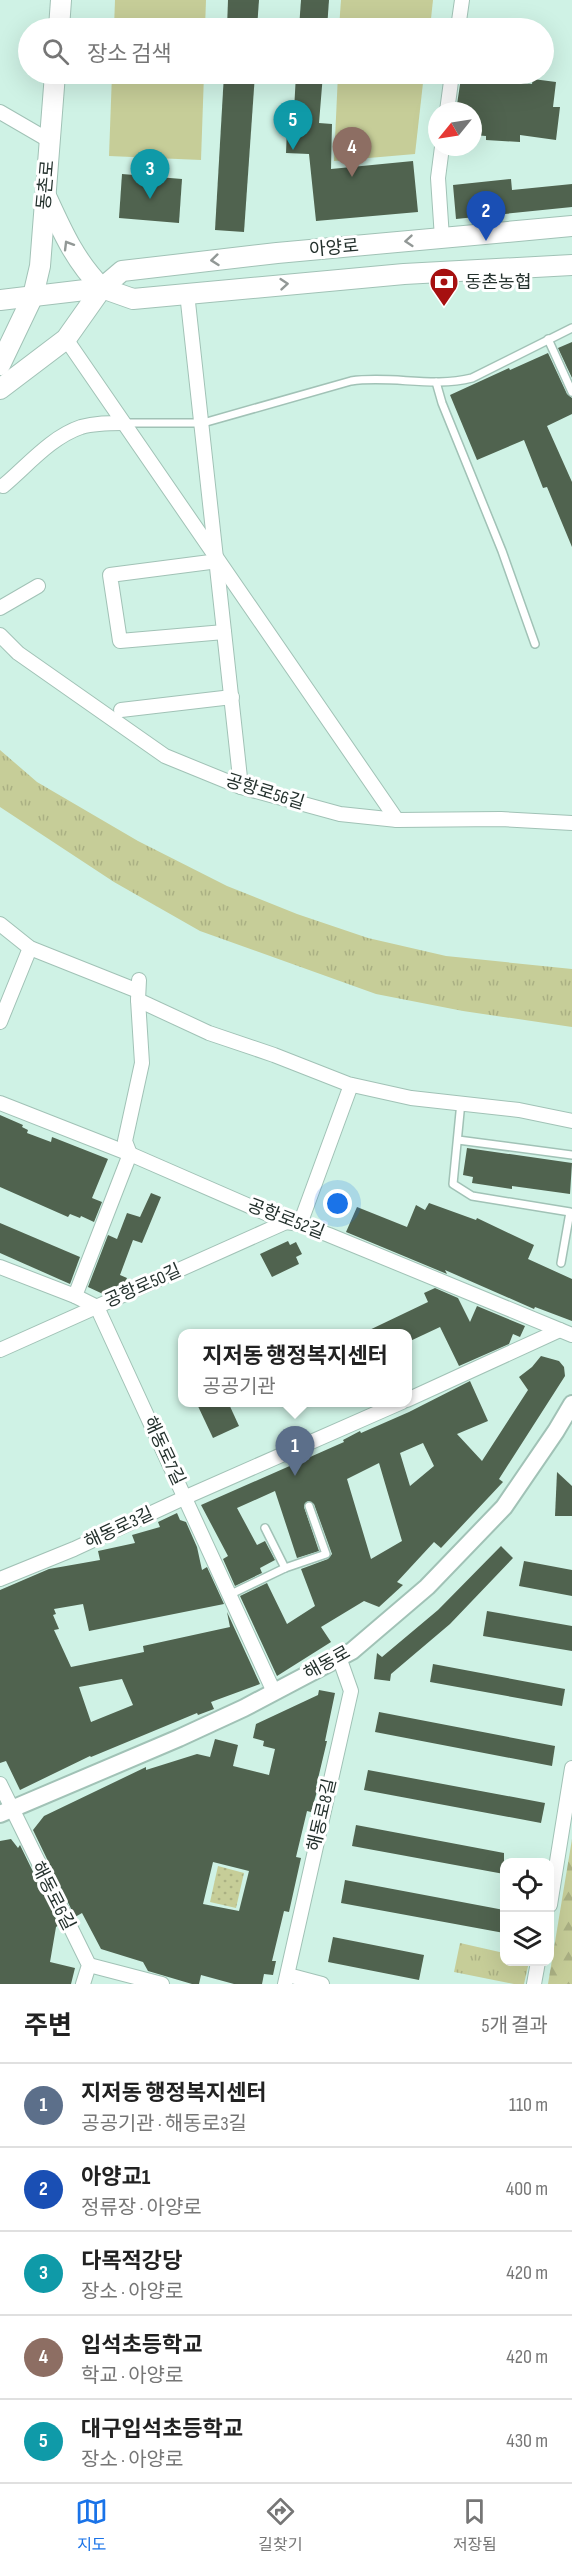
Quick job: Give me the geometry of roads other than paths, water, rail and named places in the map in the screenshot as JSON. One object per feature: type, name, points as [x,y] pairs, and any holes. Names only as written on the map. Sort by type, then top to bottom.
[{"type":"main road","points":[[59,18],[61,0]]},
{"type":"main road","name":"동촌로","points":[[0,364],[33,296],[40,266],[54,84]]},
{"type":"main road","points":[[0,389],[66,339],[102,288],[79,263],[67,243],[46,195]]},
{"type":"main road","name":"아양로","points":[[102,288],[122,271],[277,253],[572,226]]},
{"type":"main road","name":"아양로","points":[[0,300],[102,288],[133,299],[404,274],[572,265]]},
{"type":"street","points":[[459,18],[462,0]]},
{"type":"street","points":[[448,102],[451,84]]},
{"type":"street","points":[[0,112],[50,141]]},
{"type":"street","points":[[441,156],[438,178],[442,238]]},
{"type":"street","points":[[187,293],[242,787]]},
{"type":"street","points":[[66,339],[398,820]]},
{"type":"street","points":[[3,486],[50,445],[72,431],[95,424],[123,423]]},
{"type":"street","points":[[218,561],[110,575],[120,641],[224,632]]},
{"type":"street","points":[[0,608],[38,586]]},
{"type":"street","name":"공항로56길","points":[[0,635],[18,653],[165,756],[242,787],[340,814],[398,820],[501,819],[572,823]]},
{"type":"street","points":[[121,710],[232,697]]},
{"type":"street","points":[[0,924],[30,948],[138,990],[209,1033],[351,1085],[411,1098],[461,1102],[572,1120]]},
{"type":"street","points":[[0,1022],[30,948]]},
{"type":"street","points":[[75,1296],[129,1154],[125,1141],[142,1063],[138,990]]},
{"type":"street","points":[[300,1224],[351,1085]]},
{"type":"street","name":"공항로52길","points":[[0,1103],[129,1154],[286,1222],[300,1224],[566,1332]]},
{"type":"street","name":"공항로50길","points":[[0,1350],[286,1222]]},
{"type":"street","points":[[0,1267],[97,1307]]},
{"type":"street","name":"해동로7길","points":[[97,1307],[186,1497],[273,1692]]},
{"type":"street","points":[[412,1398],[566,1332]]},
{"type":"street","name":"해동로","points":[[5,1811],[179,1738],[352,1651],[427,1587],[504,1507],[572,1404]]},
{"type":"street","name":"해동로3길","points":[[0,1579],[74,1550],[186,1497],[391,1407]]},
{"type":"street","name":"해동로8길","points":[[322,1984],[286,1979],[351,1691],[339,1657]]},
{"type":"street","points":[[554,1875],[572,1768]]},
{"type":"street","name":"해동로6길","points":[[0,1784],[5,1811],[88,1965]]},
{"type":"street","points":[[83,1984],[88,1965],[162,1984]]},
{"type":"street","points":[[534,1984],[537,1966]]},
{"type":"lane","points":[[123,423],[203,423],[351,381],[373,377],[436,382],[458,381],[472,378],[572,328]]},
{"type":"lane","points":[[549,339],[572,392]]},
{"type":"lane","points":[[436,382],[442,403],[502,551],[535,644]]},
{"type":"lane","points":[[461,1102],[453,1184],[472,1196],[570,1212],[561,1263]]},
{"type":"lane","points":[[458,1140],[572,1155]]},
{"type":"lane","points":[[229,1595],[285,1568],[326,1554],[309,1506]]},
{"type":"lane","points":[[265,1528],[285,1568]]},
{"type":"place","name":"대구입석초등학교","points":[[293,150]]},
{"type":"place","name":"입석초등학교","points":[[352,177]]},
{"type":"place","name":"다목적강당","points":[[150,199]]},
{"type":"place","name":"아양교1","points":[[486,241]]},
{"type":"place","name":"동촌농협","points":[[444,308]]},
{"type":"place","name":"지저동 행정복지센터","points":[[295,1476]]}]
